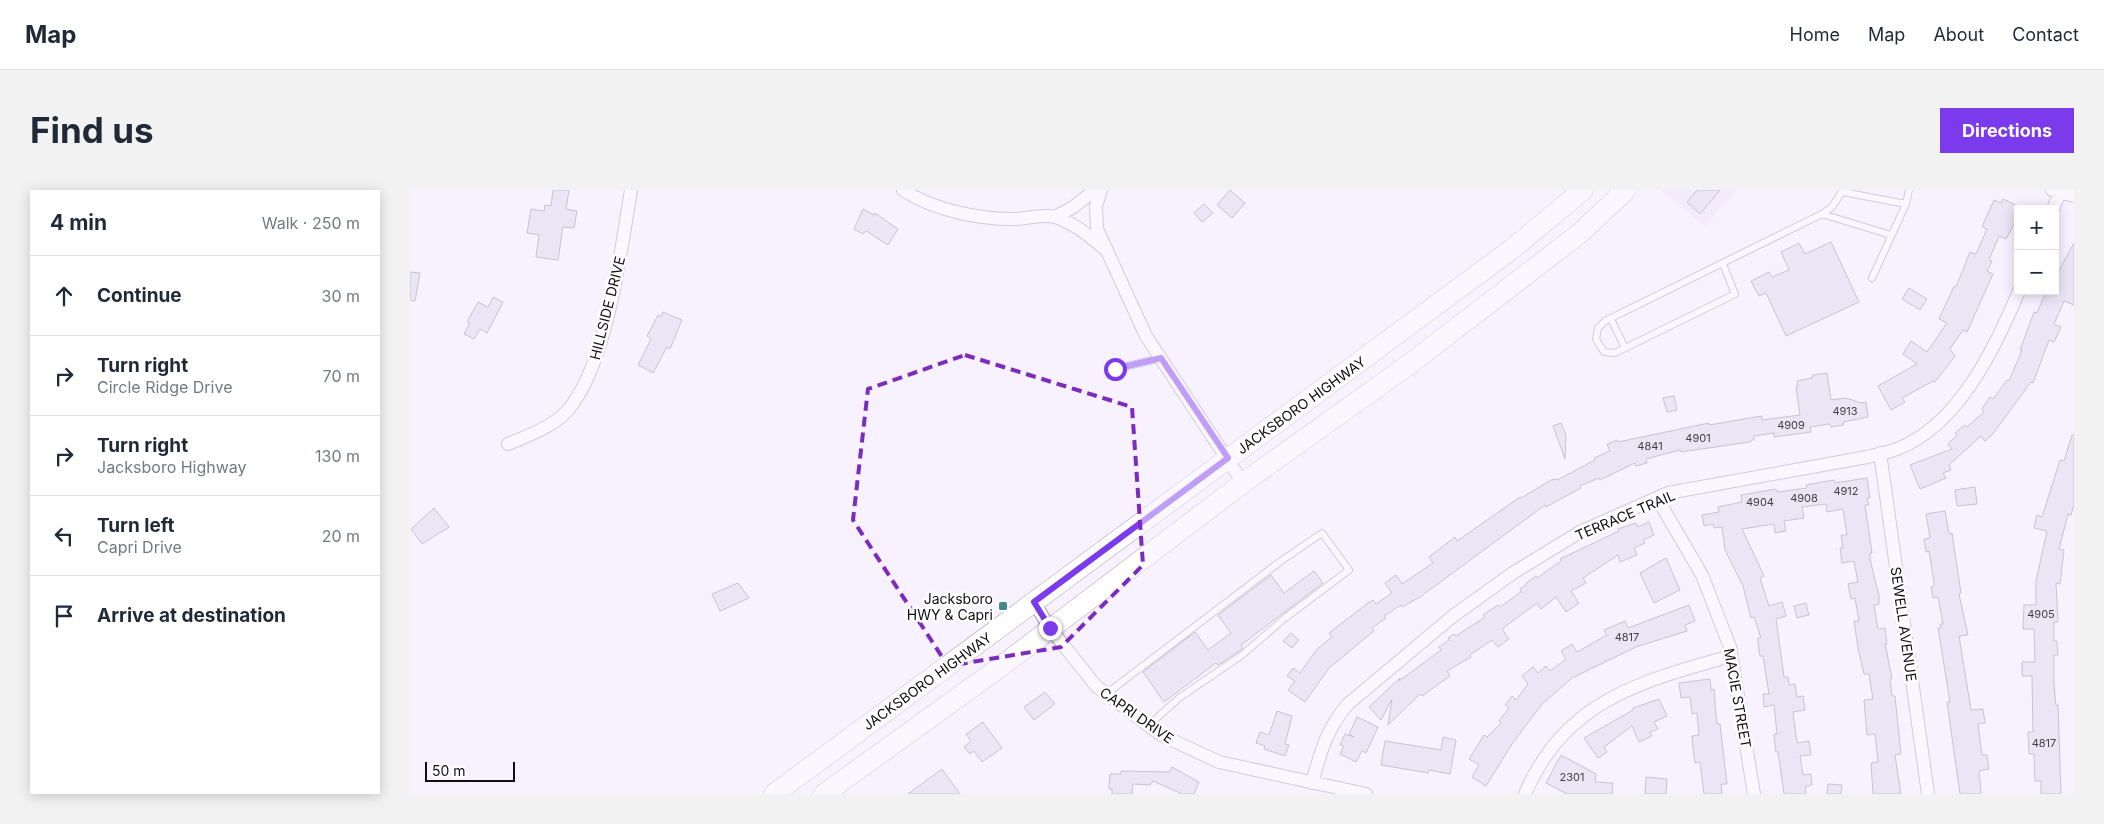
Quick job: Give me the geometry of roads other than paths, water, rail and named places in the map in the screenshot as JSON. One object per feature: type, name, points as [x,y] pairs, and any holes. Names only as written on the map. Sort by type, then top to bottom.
[{"type":"main road","name":"JACKSBORO HIGHWAY","points":[[774,794],[1512,249],[1583,190]]},
{"type":"main road","points":[[824,794],[996,670],[1244,483],[1411,363],[1548,259],[1579,234],[1626,190]]},
{"type":"street","name":"HILLSIDE DRIVE","points":[[508,444],[553,422],[566,412],[583,391],[600,347],[620,256],[631,190]]},
{"type":"street","points":[[903,190],[919,201],[956,213],[1014,219],[1054,217],[1072,208],[1095,190]]},
{"type":"street","points":[[1101,190],[1096,206],[1097,221],[1104,248],[1146,336],[1244,483]]},
{"type":"street","points":[[2054,205],[2058,191],[2074,196]]},
{"type":"street","points":[[1054,217],[1088,235],[1104,248]]},
{"type":"street","name":"TERRACE TRAIL","points":[[1312,784],[1324,740],[1334,721],[1348,704],[1446,622],[1513,573],[1580,532],[1668,493],[1880,453],[1897,449],[1920,437],[1935,426],[1954,406],[1995,347],[2017,295]]},
{"type":"street","name":"SEWELL AVENUE","points":[[1880,453],[1928,794]]},
{"type":"street","name":"MACIE STREET","points":[[1657,498],[1702,575],[1730,647],[1754,794]]},
{"type":"street","name":"CAPRI DRIVE","points":[[1034,602],[1050,628],[1096,686],[1148,726],[1187,749],[1219,762],[1312,784],[1366,794]]},
{"type":"street","points":[[1525,794],[1536,768],[1551,745],[1574,723],[1600,704],[1675,672],[1731,656]]},
{"type":"lane","points":[[1872,278],[1906,204],[1909,190]]},
{"type":"lane","points":[[1722,264],[1734,294],[1615,353],[1604,352],[1596,339],[1598,328],[1610,319],[1822,214],[1832,207],[1843,191],[1906,204]]},
{"type":"lane","points":[[1822,214],[1891,235]]},
{"type":"lane","points":[[1610,319],[1625,348]]},
{"type":"lane","points":[[1110,374],[1115,369],[1161,358]]},
{"type":"lane","points":[[1106,694],[1281,561],[1322,533],[1349,570],[1242,654],[1179,698],[1148,726]]},
{"type":"place","name":"Jacksboro HWY & Capri","points":[[1003,606]]}]
